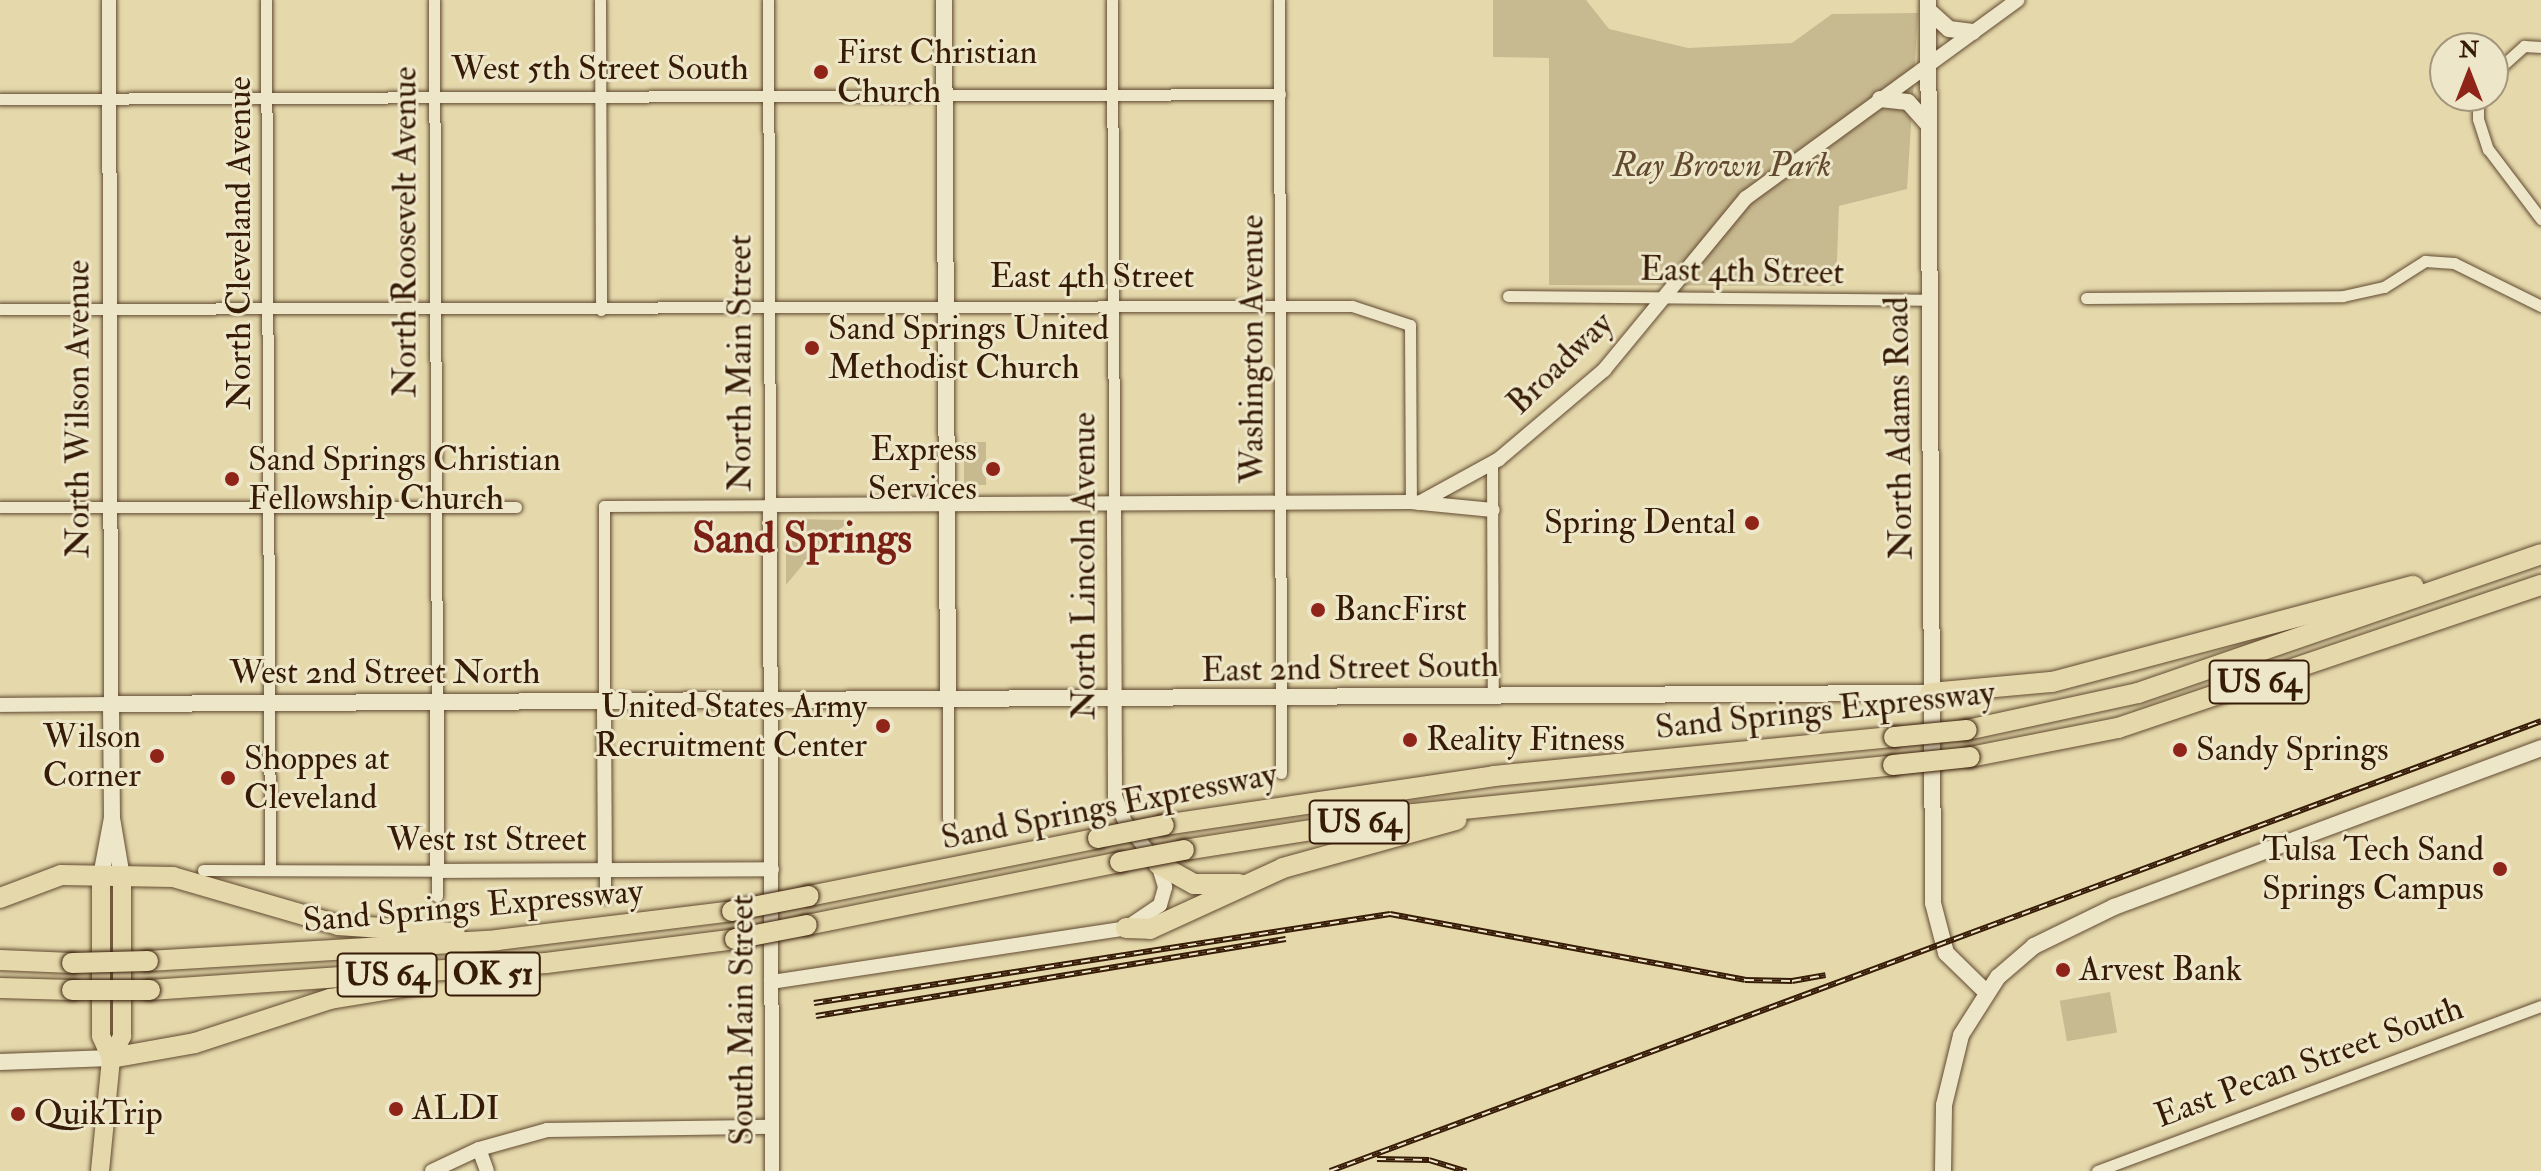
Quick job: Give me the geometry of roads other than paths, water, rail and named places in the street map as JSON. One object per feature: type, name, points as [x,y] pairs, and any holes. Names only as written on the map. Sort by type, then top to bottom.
[{"type":"highway","name":"Sand Springs Expressway","points":[[0,960],[72,963],[148,961],[497,940],[732,911],[1164,825],[1494,776],[1967,730],[2138,693],[2541,554]]},
{"type":"highway","points":[[1930,693],[2067,679],[2339,603],[2508,566]]},
{"type":"highway","name":"Sand Springs Expressway","points":[[0,988],[150,990],[624,956],[735,939],[1184,850],[1534,800],[1970,757],[2118,728],[2541,585]]},
{"type":"highway","points":[[1126,928],[1150,929],[1247,883],[1327,853],[1534,800]]},
{"type":"highway","points":[[1158,864],[1194,884],[1247,883]]},
{"type":"highway","points":[[0,898],[46,878],[112,876]]},
{"type":"highway","name":"OK 51","points":[[112,876],[196,880],[338,925],[444,931],[497,940]]},
{"type":"highway","name":"North Wilson Avenue","points":[[111,1058],[101,1036],[112,876]]},
{"type":"highway","name":"OK 51","points":[[111,1058],[195,1043],[293,1008],[362,993],[624,956]]},
{"type":"highway","points":[[100,1171],[111,1058]]},
{"type":"main road","points":[[944,0],[948,701]]},
{"type":"main road","points":[[1928,5],[1949,29],[1973,32]]},
{"type":"main road","name":"North Adams Road","points":[[1928,5],[1927,300],[1933,855],[1938,938],[1951,960],[1986,992]]},
{"type":"main road","points":[[1880,99],[1908,102],[1928,124]]},
{"type":"main road","name":"East 2nd Street South","points":[[771,701],[1930,693]]},
{"type":"main road","name":"West 2nd Street North","points":[[111,704],[771,701]]},
{"type":"main road","name":"North Wilson Avenue","points":[[111,704],[112,876]]},
{"type":"main road","points":[[1943,1171],[1950,1069],[1961,1035],[1986,992],[2034,946],[2085,918],[2541,748]]},
{"type":"main road","points":[[0,1062],[111,1058]]},
{"type":"street","name":"North Wilson Avenue","points":[[109,0],[111,704]]},
{"type":"street","name":"North Cleveland Avenue","points":[[266,0],[270,870]]},
{"type":"street","name":"North Roosevelt Avenue","points":[[434,0],[437,896]]},
{"type":"street","points":[[600,0],[601,310]]},
{"type":"street","name":"North Main Street","points":[[768,0],[772,869]]},
{"type":"street","name":"North Lincoln Avenue","points":[[1112,0],[1115,796],[1125,822],[1158,864]]},
{"type":"street","name":"Washington Avenue","points":[[1279,0],[1281,773]]},
{"type":"street","name":"Broadway","points":[[1415,503],[1492,463],[1604,370],[1746,198],[2018,0]]},
{"type":"street","points":[[2509,60],[2524,46],[2541,47]]},
{"type":"street","name":"West 5th Street South","points":[[0,99],[1280,94]]},
{"type":"street","points":[[2480,112],[2488,149],[2541,219]]},
{"type":"street","points":[[2086,298],[2203,300],[2343,296],[2384,287],[2425,261],[2454,263],[2541,306]]},
{"type":"street","name":"East 4th Street","points":[[1508,296],[1927,300]]},
{"type":"street","name":"East 4th Street","points":[[0,309],[1352,306],[1410,325],[1415,503]]},
{"type":"street","points":[[1492,463],[1493,697]]},
{"type":"street","points":[[605,898],[604,506],[1281,502],[1415,503],[1493,510]]},
{"type":"street","points":[[0,507],[516,507]]},
{"type":"street","points":[[948,701],[948,818]]},
{"type":"street","name":"West 2nd Street North","points":[[0,705],[111,704]]},
{"type":"street","points":[[771,982],[1126,928],[1160,905],[1165,887],[1158,864]]},
{"type":"street","name":"West 1st Street","points":[[203,870],[772,869]]},
{"type":"street","name":"South Main Street","points":[[772,869],[772,1171]]},
{"type":"street","name":"East Pecan Street South","points":[[2097,1171],[2541,1006]]},
{"type":"street","points":[[432,1171],[479,1149],[568,1128],[772,1127]]},
{"type":"street","points":[[479,1149],[487,1171]]},
{"type":"railway","points":[[1330,1171],[2541,721]]},
{"type":"railway","points":[[814,1003],[1390,914],[1745,980],[1792,981],[1825,975]]},
{"type":"railway","points":[[816,1016],[1286,939]]},
{"type":"railway","points":[[1377,1159],[1429,1160],[1466,1171]]},
{"type":"place","name":"First Christian Church","points":[[821,72]]},
{"type":"place","name":"Sand Springs United Methodist Church","points":[[812,348]]},
{"type":"place","name":"Express Services","points":[[993,469]]},
{"type":"place","name":"Sand Springs Christian Fellowship Church","points":[[232,479]]},
{"type":"place","name":"Spring Dental","points":[[1752,523]]},
{"type":"place","name":"BancFirst","points":[[1318,610]]},
{"type":"place","name":"United States Army Recruitment Center","points":[[883,726]]},
{"type":"place","name":"Reality Fitness","points":[[1410,740]]},
{"type":"place","name":"Sandy Springs","points":[[2180,750]]},
{"type":"place","name":"Wilson Corner","points":[[157,756]]},
{"type":"place","name":"Shoppes at Cleveland","points":[[228,778]]},
{"type":"place","name":"Tulsa Tech Sand Springs Campus","points":[[2500,869]]},
{"type":"place","name":"Arvest Bank","points":[[2063,970]]},
{"type":"place","name":"ALDI","points":[[396,1109]]},
{"type":"place","name":"QuikTrip","points":[[18,1114]]},
{"type":"district","name":"Sand Springs","points":[[802,539]]},
{"type":"park label","name":"Ray Brown Park","points":[[1722,166]]}]
